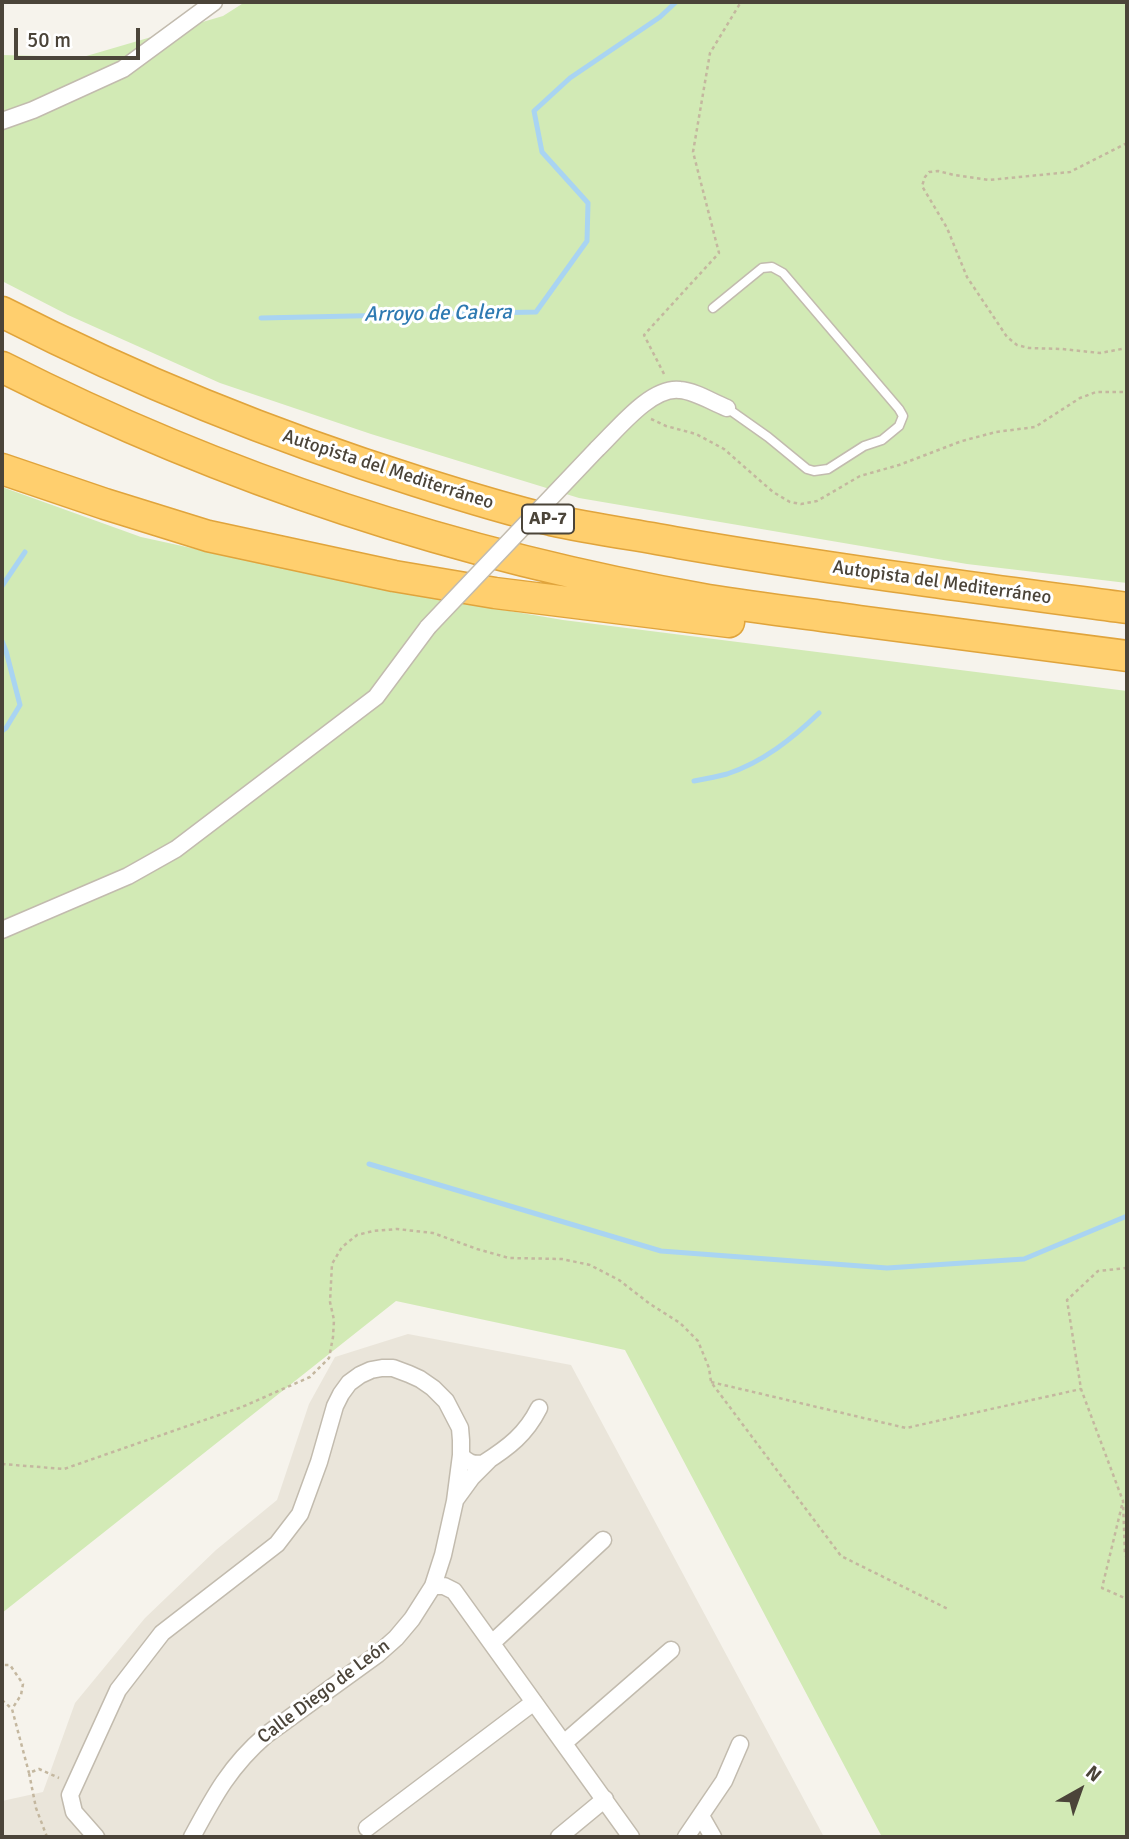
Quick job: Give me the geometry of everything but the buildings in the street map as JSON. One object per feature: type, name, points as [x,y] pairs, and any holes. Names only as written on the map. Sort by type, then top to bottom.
[{"type":"highway","name":"Autopista del Mediterráneo","points":[[2,312],[207,407],[345,459],[552,520],[902,579],[1127,608]]},
{"type":"highway","name":"AP-7","points":[[2,367],[205,459],[358,513],[473,548],[709,600],[1127,656]]},
{"type":"highway","points":[[2,469],[208,536],[394,576],[508,594],[977,651],[1043,645]]},
{"type":"street","points":[[2,121],[33,110],[123,69],[214,2]]},
{"type":"street","points":[[2,930],[128,876],[176,849],[376,697],[428,627],[597,449],[651,398],[671,389],[683,390],[727,408]]},
{"type":"street","name":"Calle Diego de León","points":[[75,1785],[118,1690],[163,1633],[277,1544],[300,1514],[335,1406],[349,1383],[360,1375],[382,1368],[393,1368],[420,1379],[446,1401],[460,1428],[461,1455],[455,1501],[433,1586],[412,1619],[387,1646],[250,1749],[224,1780],[192,1837]]},
{"type":"street","points":[[455,1501],[472,1477],[523,1434],[539,1408]]},
{"type":"street","points":[[461,1455],[470,1463],[478,1464],[493,1457]]},
{"type":"street","points":[[492,1643],[603,1539]]},
{"type":"street","points":[[433,1586],[454,1591],[631,1837]]},
{"type":"street","points":[[564,1743],[671,1650]]},
{"type":"street","points":[[367,1828],[534,1702]]},
{"type":"street","points":[[686,1837],[724,1781],[740,1745]]},
{"type":"street","points":[[75,1785],[70,1795],[74,1812],[96,1837]]},
{"type":"street","points":[[559,1837],[605,1799]]},
{"type":"street","points":[[701,1816],[713,1837]]},
{"type":"lane","points":[[713,309],[762,268],[772,267],[783,273],[903,416],[900,426],[882,440],[864,446],[828,469],[814,471],[727,408]]},
{"type":"path","points":[[671,389],[644,335],[719,253],[693,152],[710,53],[741,2]]},
{"type":"path","points":[[1127,143],[1070,172],[989,180],[938,171],[929,172],[922,186],[947,228],[967,277],[1007,337],[1017,345],[1100,353],[1127,348]]},
{"type":"path","points":[[2,1464],[64,1469],[242,1407],[310,1377],[329,1358],[334,1320],[330,1302],[332,1264],[342,1247],[357,1235],[373,1231],[397,1229],[433,1233],[509,1258],[562,1259],[590,1265],[619,1280],[680,1323],[698,1341],[709,1368],[711,1382],[841,1556],[948,1609]]},
{"type":"path","points":[[1127,1268],[1098,1271],[1067,1300],[1081,1389],[1123,1501],[1127,1556]]},
{"type":"path","points":[[711,1382],[905,1428],[1081,1389]]},
{"type":"path","points":[[1123,1501],[1102,1588],[1127,1599]]},
{"type":"path","points":[[2,1670],[4,1665],[10,1665],[23,1684],[21,1695],[12,1709]]},
{"type":"path","points":[[2,1700],[12,1709],[36,1808],[47,1837]]},
{"type":"path","points":[[29,1773],[39,1769],[75,1785]]},
{"type":"shaded area","points":[[408,1334],[571,1365],[824,1837],[2,1837],[2,1801],[43,1792],[75,1703],[145,1618],[216,1550],[277,1500],[309,1404],[335,1357]]},
{"type":"green space","points":[[245,2],[1127,2],[1127,583],[967,564],[579,498],[371,434],[220,383],[68,315],[2,281],[2,55],[83,57],[223,16]]},
{"type":"green space","points":[[2,487],[141,537],[379,589],[563,620],[1127,691],[1127,1837],[882,1837],[625,1350],[396,1301],[2,1613]]},
{"type":"waterway","name":"Arroyo de Calera","points":[[261,318],[536,312],[587,241],[588,203],[542,152],[534,111],[570,78],[660,17],[676,2]]},
{"type":"waterway","name":"Arroyo de Calera","points":[[2,586],[25,552]]},
{"type":"waterway","name":"Arroyo de Calera","points":[[2,641],[20,705],[2,731]]},
{"type":"waterway","points":[[694,781],[727,774],[753,763],[788,741],[819,713]]},
{"type":"waterway","points":[[369,1164],[661,1251],[887,1268],[1024,1259],[1127,1216]]}]
